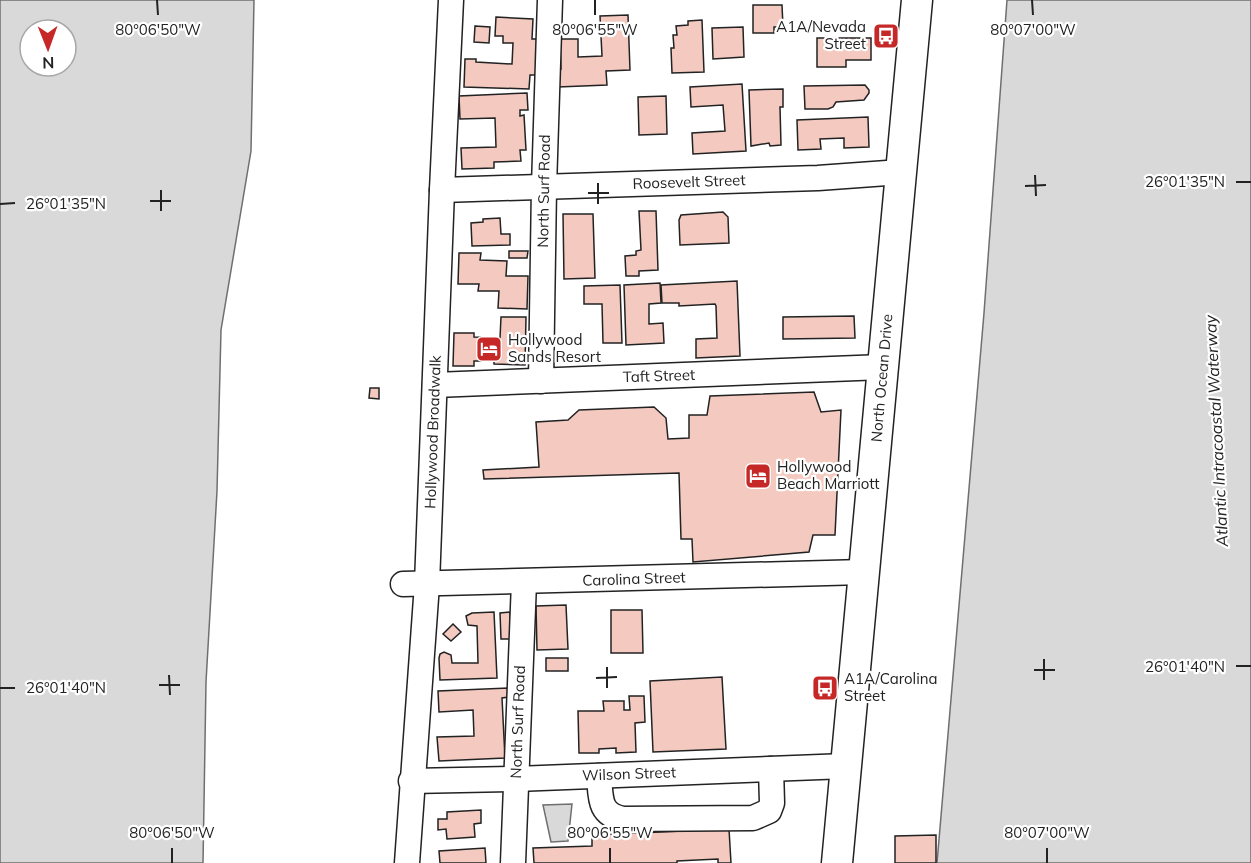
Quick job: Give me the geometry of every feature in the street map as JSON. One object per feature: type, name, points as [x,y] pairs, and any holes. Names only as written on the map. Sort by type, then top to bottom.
[{"type":"main road","name":"North Ocean Drive","points":[[837,863],[917,0]]},
{"type":"street","name":"Hollywood Broadwalk","points":[[407,863],[411,781],[427,584],[451,0]]},
{"type":"street","name":"North Surf Road","points":[[540,381],[550,0]]},
{"type":"street","name":"Roosevelt Street","points":[[442,190],[818,178],[901,172]]},
{"type":"street","name":"Taft Street","points":[[435,385],[883,367]]},
{"type":"street","name":"Carolina Street","points":[[403,584],[864,572]]},
{"type":"street","name":"North Surf Road","points":[[513,863],[525,582]]},
{"type":"street","name":"Wilson Street","points":[[411,781],[846,766]]},
{"type":"street","points":[[599,776],[601,803],[612,817],[623,819],[753,818],[769,811],[772,802],[771,769]]},
{"type":"water","points":[[0,0],[254,0],[251,151],[221,330],[217,491],[206,682],[203,863],[0,863]]},
{"type":"water","name":"Atlantic Intracoastal Waterway","points":[[1007,0],[1251,0],[1251,863],[937,863],[984,313]]},
{"type":"water","points":[[572,804],[568,841],[551,842],[543,805]]},
{"type":"building","points":[[753,5],[782,5],[783,27],[774,27],[774,33],[753,33]]},
{"type":"building","points":[[628,15],[630,70],[606,71],[607,85],[558,87],[558,69],[561,69],[560,39],[578,39],[578,57],[602,56],[600,16]]},
{"type":"building","points":[[496,17],[533,19],[532,39],[539,39],[538,75],[530,75],[529,89],[464,87],[465,59],[476,59],[476,62],[512,64],[513,43],[503,43],[503,36],[495,36]]},
{"type":"building","points":[[702,20],[704,72],[672,73],[671,48],[674,48],[673,35],[677,35],[676,26],[688,25],[688,21]]},
{"type":"building","points":[[475,26],[490,27],[489,43],[474,42]]},
{"type":"building","points":[[743,27],[744,57],[713,59],[712,28]]},
{"type":"building","points":[[817,38],[871,38],[871,60],[846,60],[846,67],[817,67]]},
{"type":"building","points":[[742,84],[746,151],[693,154],[692,133],[725,131],[723,105],[691,107],[690,87]]},
{"type":"building","points":[[865,85],[869,93],[864,100],[836,102],[828,109],[805,109],[804,86]]},
{"type":"building","points":[[783,89],[783,107],[780,107],[781,145],[770,146],[769,143],[751,146],[749,90]]},
{"type":"building","points":[[527,93],[528,110],[520,110],[520,116],[524,115],[526,150],[520,150],[521,161],[494,162],[494,168],[462,169],[461,148],[496,147],[495,118],[460,119],[459,96]]},
{"type":"building","points":[[666,96],[667,134],[639,135],[638,97]]},
{"type":"building","points":[[868,117],[869,147],[844,148],[844,138],[820,139],[821,149],[798,150],[797,120]]},
{"type":"building","points":[[639,211],[656,211],[658,270],[639,271],[639,276],[626,276],[625,256],[636,255],[636,251],[641,250]]},
{"type":"building","points":[[723,212],[728,217],[729,243],[680,245],[679,220],[681,215]]},
{"type":"building","points":[[563,214],[593,214],[595,278],[564,279]]},
{"type":"building","points":[[500,218],[501,234],[510,234],[510,245],[472,246],[471,223],[483,222],[483,219]]},
{"type":"building","points":[[509,251],[528,251],[527,258],[509,258]]},
{"type":"building","points":[[459,253],[481,253],[480,260],[507,261],[506,276],[528,276],[527,309],[498,308],[499,291],[478,291],[479,284],[458,284]]},
{"type":"building","points":[[737,281],[740,356],[696,358],[696,339],[717,338],[716,306],[715,304],[679,306],[679,303],[662,303],[661,285]]},
{"type":"building","points":[[660,283],[661,303],[649,304],[649,324],[663,323],[664,343],[626,345],[624,285]]},
{"type":"building","points":[[620,285],[622,343],[603,343],[602,304],[584,304],[584,286]]},
{"type":"building","points":[[854,316],[855,338],[783,339],[783,317]]},
{"type":"building","name":"Hollywood Sands Resort","points":[[501,317],[526,317],[525,365],[474,361],[474,366],[453,366],[454,333],[474,333],[474,337],[500,338]]},
{"type":"building","points":[[370,388],[379,388],[379,399],[369,398]]},
{"type":"building","name":"Hollywood Beach Marriott","points":[[814,392],[821,412],[841,410],[835,535],[813,535],[809,552],[693,562],[692,539],[681,539],[679,473],[484,479],[483,470],[539,467],[536,422],[568,420],[579,410],[654,407],[666,418],[668,439],[689,438],[689,415],[707,415],[710,396]]},
{"type":"building","points":[[566,605],[568,649],[537,650],[536,606]]},
{"type":"building","points":[[611,610],[642,610],[643,653],[611,653]]},
{"type":"building","points":[[494,612],[497,678],[440,680],[439,658],[444,652],[451,655],[452,663],[478,663],[477,626],[468,625],[466,616],[472,613]]},
{"type":"building","points":[[510,612],[511,639],[501,639],[500,613]]},
{"type":"building","points":[[453,624],[461,632],[451,641],[443,634]]},
{"type":"building","points":[[546,658],[568,658],[568,671],[546,671]]},
{"type":"building","points":[[722,677],[726,749],[653,752],[650,681]]},
{"type":"building","points":[[508,688],[509,697],[502,698],[505,758],[439,761],[437,737],[474,736],[473,710],[439,712],[438,691]]},
{"type":"building","points":[[629,696],[644,696],[645,722],[635,723],[636,752],[616,753],[616,748],[599,749],[599,753],[579,753],[578,711],[604,711],[603,701],[624,701],[624,710],[630,710]]},
{"type":"building","points":[[481,810],[481,823],[474,824],[475,837],[447,839],[446,829],[438,830],[438,819],[447,819],[447,812]]},
{"type":"building","points":[[729,829],[731,863],[718,863],[718,859],[677,861],[677,863],[534,863],[533,848],[592,846],[592,835]]},
{"type":"building","points":[[936,835],[936,863],[895,863],[895,836]]},
{"type":"building","points":[[485,848],[486,863],[440,863],[439,851]]},
{"type":"place","name":"A1A/Nevada Street","points":[[886,36]]},
{"type":"place","name":"Hollywood Sands Resort","points":[[489,349]]},
{"type":"place","name":"Hollywood Beach Marriott","points":[[758,476]]},
{"type":"place","name":"A1A/Carolina Street","points":[[825,688]]}]
